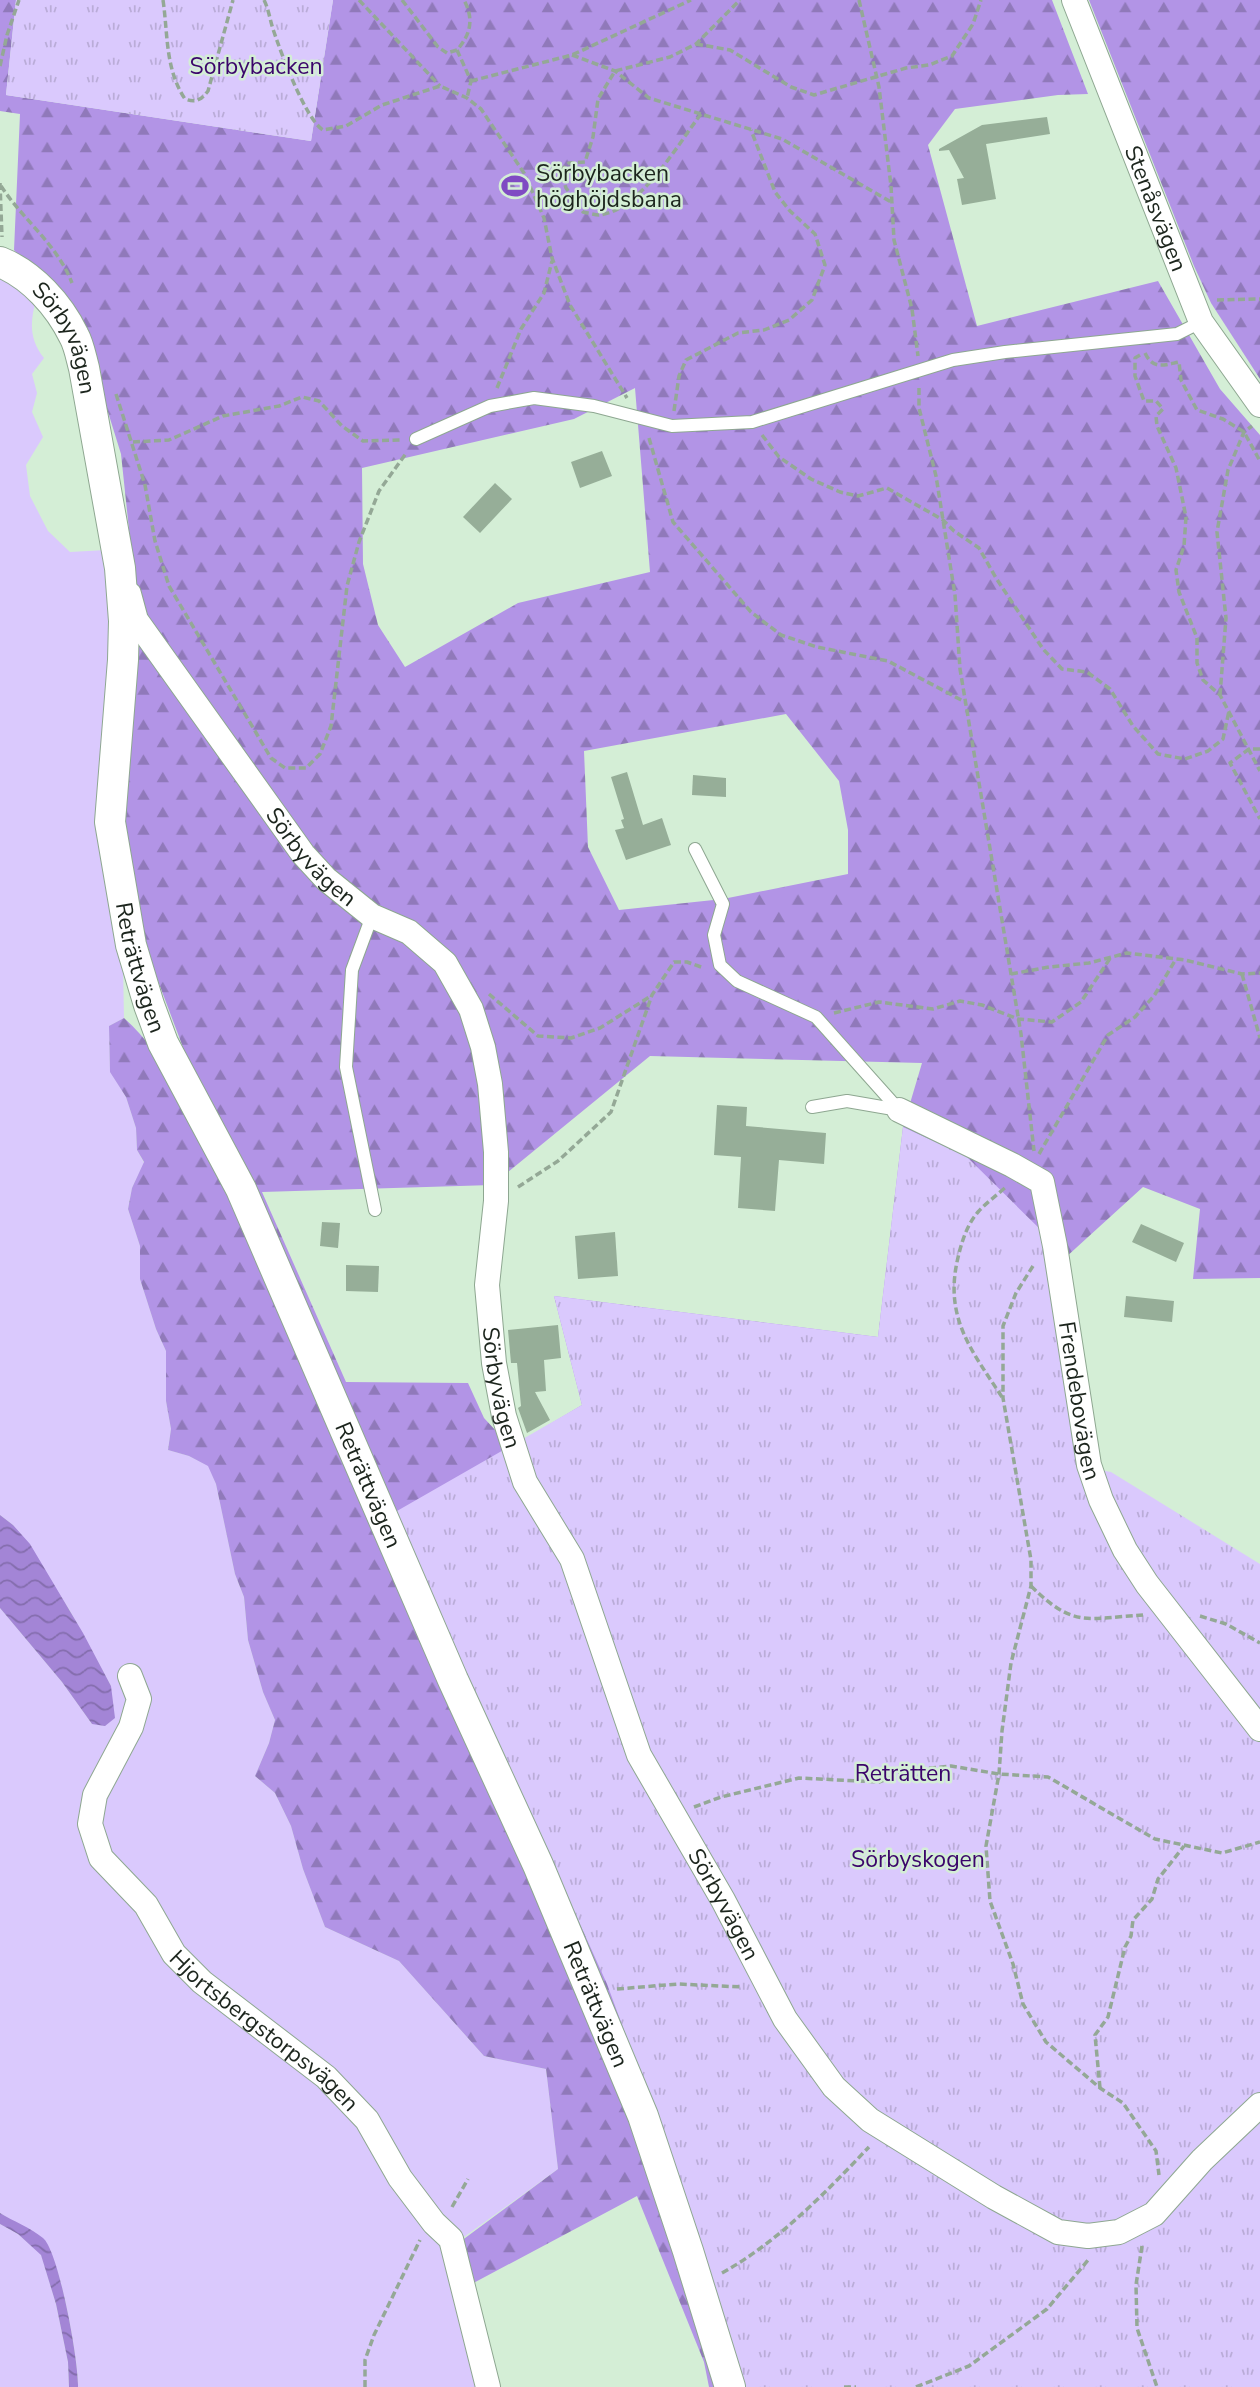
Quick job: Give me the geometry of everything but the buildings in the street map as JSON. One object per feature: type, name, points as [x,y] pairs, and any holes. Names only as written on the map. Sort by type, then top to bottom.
[{"type":"street","name":"Stenåsvägen","points":[[1074,0],[1197,311],[1260,405]]},
{"type":"street","name":"Sörbyvägen","points":[[1,255],[37,286],[58,309],[75,336],[91,402],[120,568],[136,620],[279,823],[326,879],[372,916],[409,932],[445,962],[471,1009],[483,1047],[490,1084],[496,1152],[496,1201],[487,1285],[494,1363],[505,1416],[526,1482],[572,1559],[639,1755],[723,1900],[785,2020],[834,2087],[870,2120],[994,2197],[1058,2232],[1088,2236],[1119,2232],[1154,2214],[1202,2160],[1260,2105]]},
{"type":"street","name":"Reträttvägen","points":[[120,568],[124,621],[123,660],[110,822],[131,945],[149,1006],[163,1043],[241,1189],[453,1680],[538,1865],[643,2116],[730,2387]]},
{"type":"street","name":"Frendebovägen","points":[[899,1110],[1042,1182],[1050,1217],[1089,1465],[1101,1500],[1125,1550],[1147,1584],[1260,1729]]},
{"type":"street","name":"Hjortsbergstorpsvägen","points":[[130,1675],[139,1699],[131,1727],[95,1794],[90,1824],[101,1858],[146,1905],[174,1954],[202,1982],[327,2077],[367,2120],[400,2178],[434,2222],[451,2239],[488,2387]]},
{"type":"lane","points":[[416,439],[490,406],[534,398],[594,406],[672,426],[752,422],[953,360],[1177,334],[1197,311]]},
{"type":"lane","points":[[695,849],[723,904],[713,935],[720,965],[737,981],[816,1017],[899,1110]]},
{"type":"lane","points":[[372,916],[352,970],[346,1067],[375,1210]]},
{"type":"lane","points":[[813,1107],[847,1101],[899,1110]]},
{"type":"path","points":[[0,66],[19,0]]},
{"type":"path","points":[[163,0],[173,76],[185,99],[193,102],[201,99],[208,91],[233,0]]},
{"type":"path","points":[[264,0],[288,68],[316,126],[323,130],[346,126],[382,105],[440,86]]},
{"type":"path","points":[[359,0],[440,86],[467,98],[471,81],[457,50]]},
{"type":"path","points":[[402,0],[438,47],[447,53],[457,50],[470,30],[471,15],[464,0]]},
{"type":"path","points":[[471,81],[572,55],[691,0]]},
{"type":"path","points":[[701,114],[641,193],[620,207],[599,215],[583,212],[566,188],[561,170],[569,163],[585,162],[593,137],[598,99],[615,71],[670,57],[696,44],[740,0]]},
{"type":"path","points":[[859,0],[876,76],[892,202],[894,240],[912,309],[919,370],[919,408],[936,476],[955,594],[960,669],[1018,1020],[1035,1160],[1108,1035],[1135,1017],[1154,996],[1176,959]]},
{"type":"path","points":[[696,44],[730,50],[791,87],[814,95],[906,68],[929,65],[952,56],[972,24],[981,0]]},
{"type":"path","points":[[572,55],[615,71],[649,98],[782,139],[892,202]]},
{"type":"path","points":[[672,426],[679,376],[686,360],[738,333],[764,330],[789,320],[812,300],[825,265],[815,234],[790,211],[775,192],[751,130]]},
{"type":"path","points":[[1,185],[1,255]]},
{"type":"path","points":[[1,185],[11,202],[45,237],[74,290]]},
{"type":"path","points":[[490,406],[521,329],[544,293],[552,258]]},
{"type":"path","points":[[1197,311],[1260,299]]},
{"type":"path","points":[[1260,461],[1244,432],[1223,419],[1197,410],[1181,380],[1179,362],[1157,366],[1149,362],[1144,351],[1135,358],[1135,376],[1144,401],[1156,401],[1163,409],[1156,416],[1157,426],[1176,468],[1186,517],[1184,546],[1176,570],[1178,592],[1197,638],[1197,663],[1203,680],[1220,695],[1260,771]]},
{"type":"path","points":[[115,391],[145,485],[155,541],[169,586],[271,758],[285,768],[306,768],[320,754],[331,726],[347,586],[359,542],[379,491],[416,439]]},
{"type":"path","points":[[133,443],[169,440],[223,416],[279,407],[302,397],[319,401],[341,426],[363,442],[416,439]]},
{"type":"path","points":[[1220,695],[1226,618],[1217,532],[1228,470],[1244,432],[1260,420]]},
{"type":"path","points":[[752,422],[779,457],[811,479],[840,492],[858,496],[887,488],[943,520],[979,548],[1043,649],[1062,669],[1087,672],[1110,690],[1133,726],[1158,754],[1185,759],[1208,751],[1223,739],[1229,711]]},
{"type":"path","points":[[1260,749],[1249,749],[1230,763],[1260,819]]},
{"type":"path","points":[[1011,975],[1127,953],[1176,959],[1242,974],[1260,973]]},
{"type":"path","points":[[816,1017],[879,1002],[933,1009],[960,1001],[982,1005],[1018,1020],[1052,1022],[1081,1002],[1111,957]]},
{"type":"path","points":[[496,1201],[558,1161],[611,1112],[652,995],[674,962],[687,962],[737,981]]},
{"type":"path","points":[[1242,974],[1260,1038]]},
{"type":"path","points":[[488,993],[538,1036],[571,1038],[600,1028],[652,995]]},
{"type":"path","points":[[1003,1398],[968,1345],[955,1310],[953,1280],[962,1240],[978,1213],[1023,1171]]},
{"type":"path","points":[[1039,1258],[1016,1293],[1003,1325],[1003,1398],[1031,1560],[1031,1586],[1012,1663],[999,1774],[986,1846],[990,1901],[1013,1964],[1023,2004],[1046,2042],[1100,2088],[1123,2103],[1156,2151],[1161,2182],[1154,2214],[1142,2247],[1135,2302],[1137,2328],[1157,2387]]},
{"type":"path","points":[[674,1814],[721,1797],[799,1778],[879,1782],[910,1770],[951,1766],[999,1774],[1048,1777],[1155,1839],[1222,1853],[1260,1842]]},
{"type":"path","points":[[1100,2088],[1095,2035],[1108,2017],[1133,1920],[1152,1899],[1158,1879],[1185,1845]]},
{"type":"path","points":[[591,1992],[678,1984],[768,1987]]},
{"type":"path","points":[[698,2286],[748,2258],[829,2190],[885,2130]]},
{"type":"path","points":[[365,2387],[365,2360],[374,2335],[418,2244],[434,2222],[447,2213],[468,2179]]},
{"type":"path","points":[[916,2387],[969,2366],[1047,2309],[1111,2233]]},
{"type":"path","points":[[844,2387],[856,2387]]},
{"type":"green space","name":"Sörbyskogen","points":[[0,0],[16,0],[6,95],[311,141],[333,0],[1052,0],[1088,94],[1058,95],[955,109],[928,145],[977,326],[1158,281],[1220,389],[1260,435],[1260,1278],[1193,1279],[1200,1209],[1143,1187],[1054,1268],[1260,2387],[749,2387],[190,1066],[125,893],[117,819],[131,548],[121,454],[90,354],[42,283],[14,250],[20,114],[0,111]],"holes":[[[635,388],[650,572],[518,603],[405,667],[378,625],[363,564],[362,468],[574,419]],[[786,714],[839,781],[848,830],[848,874],[723,899],[619,910],[588,847],[584,751]],[[650,1056],[922,1063],[903,1127],[878,1337],[554,1296],[582,1405],[511,1447],[484,1418],[468,1383],[346,1382],[262,1192],[492,1185]]]},
{"type":"green space","name":"Sörbybacken","points":[[16,0],[333,0],[311,141],[6,95]]},
{"type":"green space","points":[[1089,0],[1260,0],[1260,379],[1211,303],[1194,266]]},
{"type":"green space","points":[[0,272],[36,300],[32,330],[44,358],[32,374],[37,393],[32,412],[43,437],[26,465],[30,496],[48,531],[70,552],[106,550],[116,617],[106,883],[113,932],[123,968],[124,1018],[109,1026],[110,1071],[126,1097],[136,1128],[137,1150],[144,1163],[132,1188],[128,1209],[140,1246],[140,1279],[166,1351],[166,1401],[171,1429],[168,1450],[209,1466],[216,1484],[235,1574],[244,1597],[248,1640],[263,1692],[275,1720],[255,1776],[275,1793],[291,1826],[303,1869],[325,1927],[399,1961],[484,2056],[546,2069],[558,2169],[446,2250],[481,2387],[78,2387],[69,2318],[55,2263],[39,2242],[0,2213],[0,1608],[62,1682],[92,1724],[111,1686],[69,1609],[13,1525],[0,1515]]},
{"type":"green space","points":[[124,1018],[140,1034],[166,1069],[217,1167],[618,2072],[724,2387],[709,2387],[704,2362],[637,2196],[466,2287],[457,2244],[558,2169],[546,2069],[484,2056],[399,1961],[325,1927],[303,1869],[291,1826],[275,1793],[255,1776],[275,1720],[263,1692],[248,1640],[244,1597],[235,1574],[216,1484],[208,1466],[189,1456],[168,1450],[171,1429],[166,1401],[166,1351],[140,1279],[140,1246],[128,1209],[132,1188],[144,1162],[137,1150],[136,1128],[126,1097],[110,1072],[109,1026]]},
{"type":"green space","name":"Reträtten","points":[[903,1127],[966,1156],[1047,1236],[1087,1468],[1111,1472],[1260,1564],[1260,2387],[741,2387],[663,2136],[607,1984],[515,1780],[390,1515],[582,1405],[554,1296],[878,1337]]},
{"type":"green space","points":[[0,2224],[18,2234],[41,2254],[56,2304],[68,2362],[69,2387],[0,2387]]},
{"type":"water","points":[[0,1515],[30,1544],[111,1686],[115,1718],[105,1726],[92,1724],[62,1682],[0,1608]]},
{"type":"water","points":[[0,2213],[38,2234],[49,2247],[67,2308],[78,2387],[69,2387],[68,2362],[56,2304],[41,2255],[18,2234],[0,2224]]},
{"type":"place","name":"Sörbybacken höghöjdsbana","points":[[515,186]]}]
